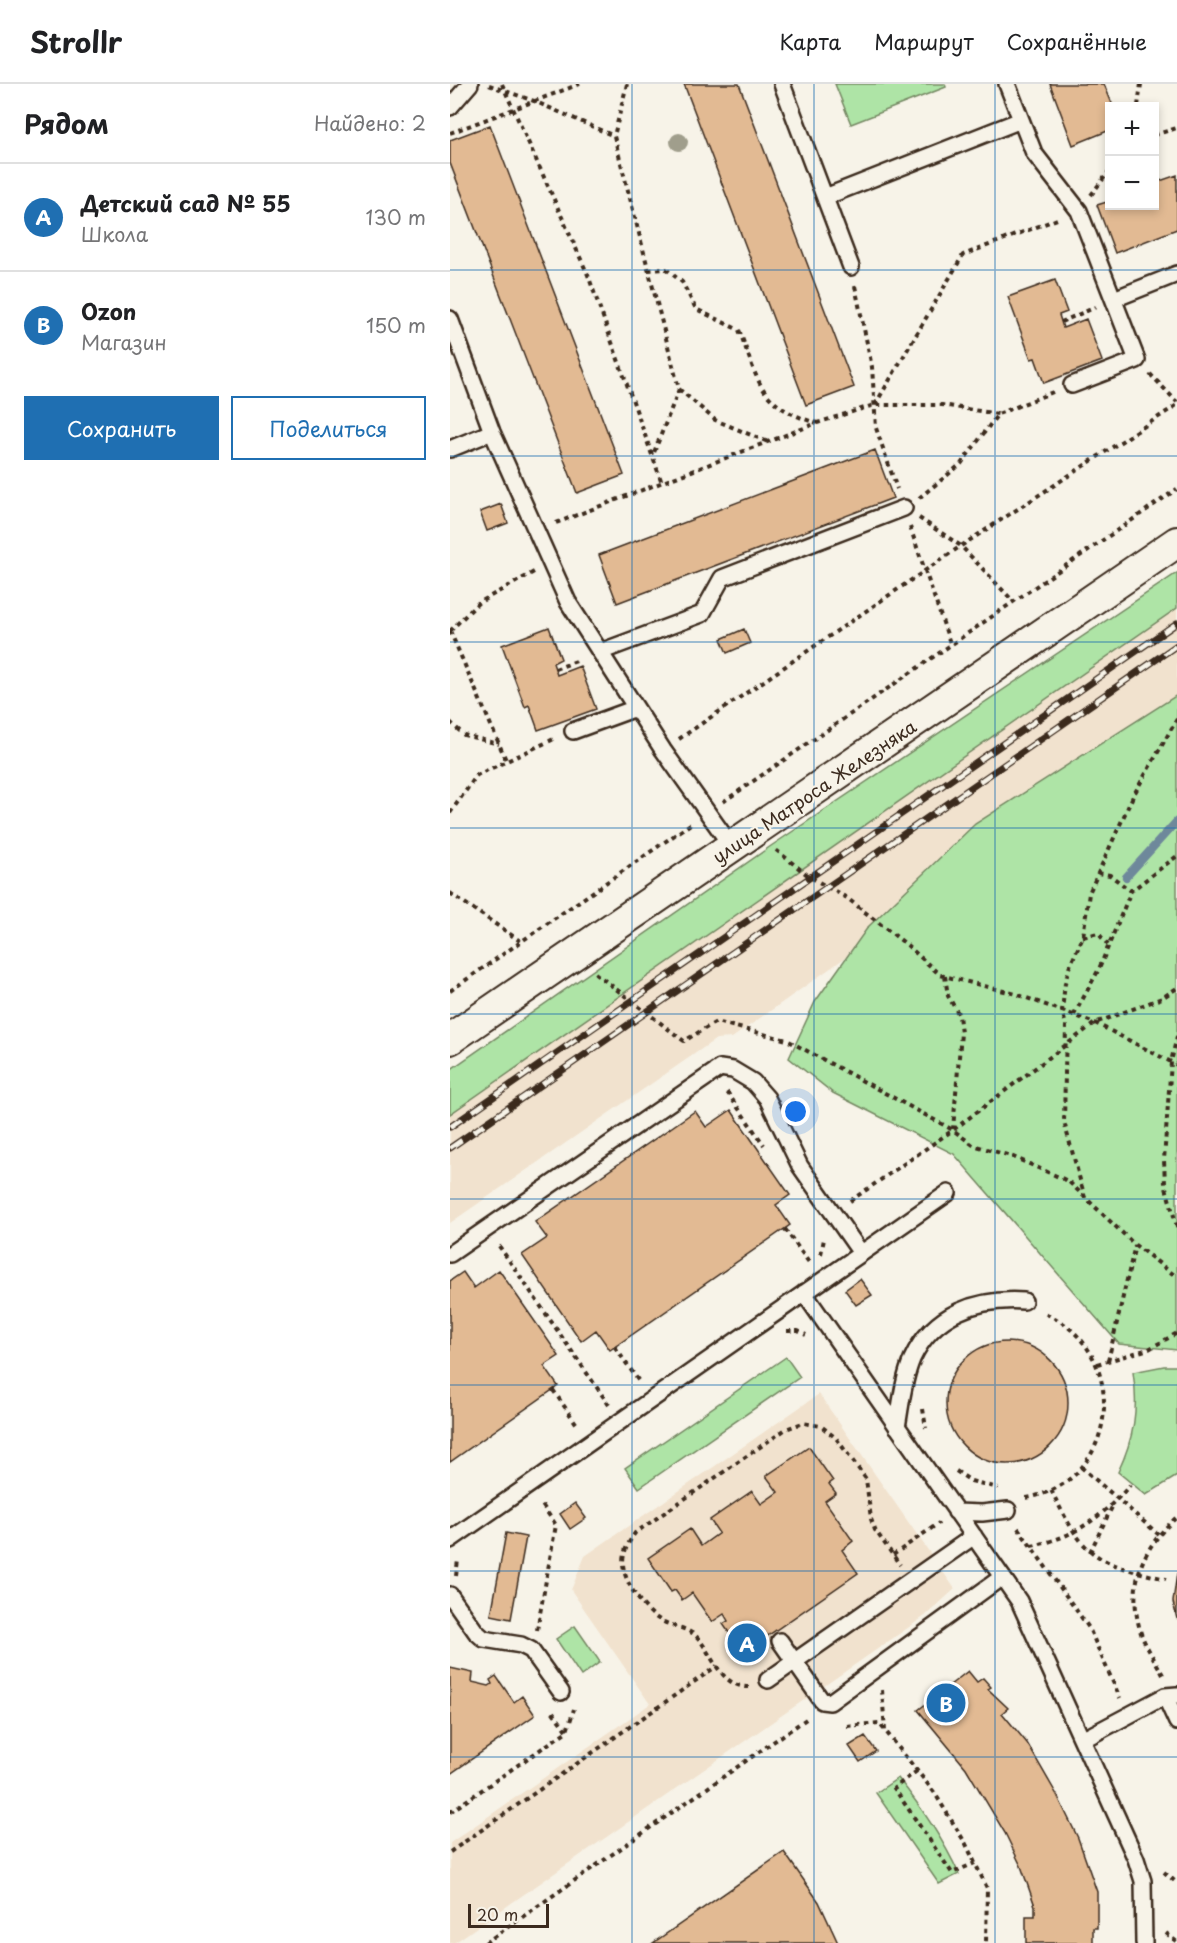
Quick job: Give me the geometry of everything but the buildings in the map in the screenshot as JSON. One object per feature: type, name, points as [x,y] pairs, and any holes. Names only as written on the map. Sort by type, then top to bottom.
[{"type":"street","name":"улица Матроса Железняка","points":[[450,1039],[1177,542]]},
{"type":"lane","points":[[450,107],[470,84]]},
{"type":"lane","points":[[782,84],[851,267]]},
{"type":"lane","points":[[1007,84],[1034,153],[1079,211],[1137,360],[1072,385]]},
{"type":"lane","points":[[825,197],[1021,120]]},
{"type":"lane","points":[[1114,299],[1177,274]]},
{"type":"lane","points":[[450,319],[492,432],[568,602],[663,750],[732,847]]},
{"type":"lane","points":[[450,449],[492,432]]},
{"type":"lane","points":[[600,652],[702,614],[723,578],[904,508]]},
{"type":"lane","points":[[573,731],[636,708]]},
{"type":"lane","points":[[450,1254],[720,1068],[733,1070],[753,1082],[767,1098],[800,1166],[861,1253]]},
{"type":"lane","points":[[450,1539],[948,1192]]},
{"type":"lane","points":[[804,1293],[1019,1601],[1136,1859],[1143,1881],[1144,1943]]},
{"type":"lane","points":[[897,1427],[912,1359],[923,1340],[939,1323],[958,1311],[979,1303],[1002,1300],[1024,1301]]},
{"type":"lane","points":[[956,1512],[982,1513],[1012,1505]]},
{"type":"lane","points":[[768,1680],[974,1536]]},
{"type":"lane","points":[[780,1641],[826,1703],[1002,1577]]},
{"type":"lane","points":[[450,1595],[476,1632],[484,1639],[521,1645],[531,1650],[561,1692]]},
{"type":"lane","points":[[1082,1740],[1171,1696],[1177,1722]]},
{"type":"path","points":[[485,84],[534,101],[614,136]]},
{"type":"path","points":[[502,84],[588,275],[662,483]]},
{"type":"path","points":[[450,133],[580,84]]},
{"type":"path","points":[[627,84],[614,136],[679,389],[715,420],[768,442]]},
{"type":"path","points":[[1139,102],[1141,84]]},
{"type":"path","points":[[1159,134],[1177,128]]},
{"type":"path","points":[[874,405],[963,255],[1079,211],[1105,177]]},
{"type":"path","points":[[851,267],[867,332],[876,428],[951,646]]},
{"type":"path","points":[[648,270],[666,269],[682,282],[696,309],[739,330],[764,393],[791,415],[817,423]]},
{"type":"path","points":[[1061,322],[1114,299]]},
{"type":"path","points":[[663,750],[925,570],[1177,404],[1137,360]]},
{"type":"path","points":[[535,531],[817,423],[874,405],[942,405],[998,414],[1072,385]]},
{"type":"path","points":[[653,455],[679,389]]},
{"type":"path","points":[[904,508],[961,464],[998,414]]},
{"type":"path","points":[[450,991],[523,943],[708,812],[1177,489]]},
{"type":"path","points":[[904,508],[961,546],[1013,601]]},
{"type":"path","points":[[506,760],[450,631],[478,603],[550,563]]},
{"type":"path","points":[[1086,1199],[1064,1122],[1066,1025],[1062,1011],[1068,968],[1083,937],[1089,893],[1132,796],[1177,720]]},
{"type":"path","points":[[450,722],[464,735],[500,744]]},
{"type":"path","points":[[450,813],[477,775],[573,731]]},
{"type":"path","points":[[771,846],[810,877],[847,898],[940,975],[1016,994],[1074,1015],[1095,1023],[1177,1065]]},
{"type":"path","points":[[1074,1015],[1099,969],[1131,891],[1177,856]]},
{"type":"path","points":[[1098,873],[1110,875],[1131,891]]},
{"type":"path","points":[[450,893],[523,943]]},
{"type":"path","points":[[1083,937],[1098,933],[1108,945]]},
{"type":"path","points":[[572,956],[684,1041],[716,1022],[787,1040],[953,1130],[973,1145],[1011,1156],[1068,1181],[1135,1245],[1177,1277]]},
{"type":"path","points":[[945,976],[948,996],[959,1015],[961,1033],[953,1130]]},
{"type":"path","points":[[833,1213],[953,1130],[1095,1023],[1162,998],[1177,988]]},
{"type":"path","points":[[1177,1036],[1171,1062],[1171,1088],[1165,1126],[1165,1184],[1177,1227]]},
{"type":"path","points":[[713,1071],[770,1154]]},
{"type":"path","points":[[785,1228],[811,1265]]},
{"type":"path","points":[[802,1271],[819,1257],[825,1245],[824,1233]]},
{"type":"path","points":[[497,1243],[609,1405]]},
{"type":"path","points":[[1108,1361],[1135,1245]]},
{"type":"path","points":[[1012,1505],[1051,1490],[1081,1467],[1094,1449],[1102,1429],[1105,1407],[1104,1384],[1097,1364],[1086,1344],[1071,1328],[1024,1301]]},
{"type":"path","points":[[780,1331],[798,1331],[812,1338]]},
{"type":"path","points":[[1097,1364],[1149,1349],[1177,1333]]},
{"type":"path","points":[[615,1347],[639,1384],[649,1377]]},
{"type":"path","points":[[553,1390],[578,1426]]},
{"type":"path","points":[[602,1410],[619,1398]]},
{"type":"path","points":[[923,1398],[926,1430]]},
{"type":"path","points":[[569,1433],[586,1421]]},
{"type":"path","points":[[768,1680],[747,1688],[735,1685],[726,1679],[697,1636],[660,1620],[650,1612],[627,1580],[623,1563],[626,1547],[635,1533],[786,1429],[803,1423],[821,1426],[836,1437],[866,1479],[871,1519],[910,1580]]},
{"type":"path","points":[[1081,1467],[1158,1534]]},
{"type":"path","points":[[952,1468],[971,1481],[1005,1488]]},
{"type":"path","points":[[1090,1552],[1107,1515],[1130,1485]]},
{"type":"path","points":[[1051,1490],[1074,1533],[1090,1552],[1121,1569],[1166,1579]]},
{"type":"path","points":[[529,1506],[546,1494]]},
{"type":"path","points":[[1031,1546],[1074,1533],[1090,1524],[1118,1499]]},
{"type":"path","points":[[537,1630],[556,1526],[538,1500]]},
{"type":"path","points":[[934,1512],[958,1547]]},
{"type":"path","points":[[1164,1676],[1140,1631],[1135,1600],[1138,1572],[1147,1550],[1158,1534],[1177,1517]]},
{"type":"path","points":[[893,1555],[941,1522]]},
{"type":"path","points":[[1009,1529],[1018,1523],[1031,1546],[1089,1629],[1121,1699]]},
{"type":"path","points":[[456,1577],[459,1554]]},
{"type":"path","points":[[450,1852],[717,1666]]},
{"type":"path","points":[[882,1679],[885,1731]]},
{"type":"path","points":[[450,1812],[567,1731],[578,1697]]},
{"type":"path","points":[[547,1702],[567,1731]]},
{"type":"path","points":[[485,1943],[806,1720],[826,1703]]},
{"type":"path","points":[[847,1726],[879,1723],[934,1792],[987,1888],[986,1943]]},
{"type":"path","points":[[916,1771],[894,1788],[952,1873],[975,1863]]},
{"type":"path","points":[[1161,1870],[1177,1883]]},
{"type":"shaded area","points":[[1177,578],[1177,722],[732,1038],[716,1039],[450,1223],[450,1079]]},
{"type":"shaded area","points":[[819,1394],[955,1589],[925,1616],[454,1943],[450,1943],[450,1843],[650,1704],[571,1590],[585,1556]]},
{"type":"green space","points":[[835,84],[945,84],[946,87],[851,124]]},
{"type":"green space","points":[[1177,573],[1177,608],[450,1114],[450,1070],[771,846]]},
{"type":"green space","points":[[1177,695],[1177,1350],[1119,1344],[954,1154],[833,1093],[789,1058],[815,1002],[868,927],[975,824]]},
{"type":"green space","points":[[786,1357],[800,1377],[639,1488],[625,1468]]},
{"type":"green space","points":[[1177,1366],[1177,1476],[1146,1495],[1118,1472],[1134,1423],[1133,1372]]},
{"type":"green space","points":[[575,1626],[600,1662],[581,1676],[556,1639]]},
{"type":"green space","points":[[898,1778],[932,1824],[959,1874],[939,1884],[876,1793]]},
{"type":"waterway","points":[[1126,877],[1177,821]]},
{"type":"railway","points":[[450,1127],[1177,623]]},
{"type":"railway","points":[[450,1148],[1177,645]]},
{"type":"place","name":"Детский сад № 55","points":[[747,1643]]},
{"type":"place","name":"Ozon","points":[[946,1703]]}]
